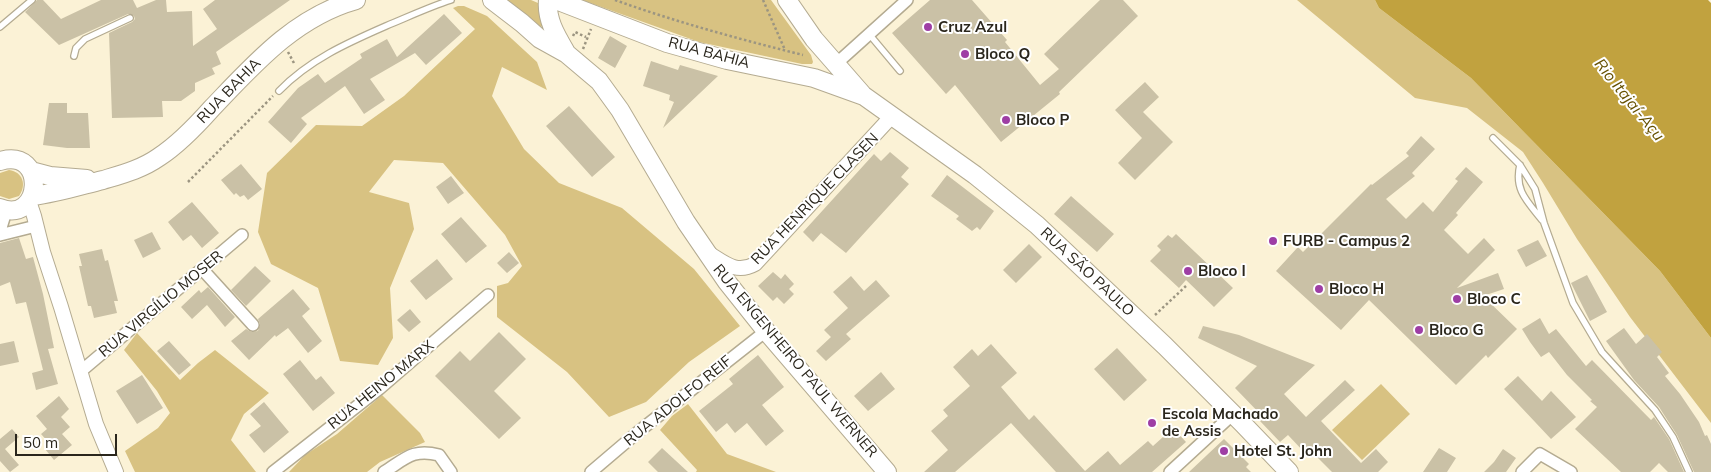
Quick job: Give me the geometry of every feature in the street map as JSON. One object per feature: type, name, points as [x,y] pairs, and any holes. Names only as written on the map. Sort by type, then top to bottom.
[{"type":"main road","name":"RUA BAHIA","points":[[4,209],[17,209],[31,198],[102,180],[145,166],[161,156],[196,126],[280,40],[315,17],[356,0]]},
{"type":"main road","name":"RUA ENGENHEIRO PAUL WERNER","points":[[492,0],[540,39],[573,59],[599,82],[620,110],[705,251],[766,331],[888,472]]},
{"type":"main road","name":"RUA ENGENHEIRO PAUL WERNER","points":[[548,0],[547,9],[554,33],[573,59]]},
{"type":"main road","name":"RUA BAHIA","points":[[556,0],[690,50],[727,60],[814,78],[864,96]]},
{"type":"main road","points":[[787,0],[814,39],[864,96]]},
{"type":"main road","name":"RUA SÃO PAULO","points":[[864,96],[975,175],[1036,224],[1118,300],[1233,414],[1288,472]]},
{"type":"main road","name":"RUA BAHIA","points":[[2,159],[20,162],[31,171],[73,179],[102,180]]},
{"type":"main road","points":[[31,171],[35,183],[31,198]]},
{"type":"street","points":[[837,63],[906,0]]},
{"type":"street","name":"RUA HENRIQUE CLASEN","points":[[705,251],[732,267],[747,268],[755,264],[892,116]]},
{"type":"street","points":[[31,198],[43,252],[96,424],[116,472]]},
{"type":"street","points":[[0,231],[4,218],[4,209],[36,226]]},
{"type":"street","points":[[0,236],[36,226]]},
{"type":"street","name":"RUA VIRGÍLIO MOSER","points":[[80,372],[242,236]]},
{"type":"street","points":[[202,269],[253,325]]},
{"type":"street","name":"RUA HEINO MARX","points":[[272,472],[379,389],[488,295]]},
{"type":"street","name":"RUA ADOLFO REIF","points":[[591,472],[638,432],[766,331]]},
{"type":"street","points":[[1170,472],[1233,414]]},
{"type":"street","points":[[384,472],[414,453],[427,452],[439,455],[451,472]]},
{"type":"street","points":[[1522,472],[1540,454],[1571,472]]},
{"type":"lane","points":[[0,27],[32,0]]},
{"type":"lane","points":[[279,91],[298,72],[315,60],[350,42],[432,6],[451,0]]},
{"type":"lane","points":[[74,56],[76,48],[84,39],[130,18]]},
{"type":"lane","points":[[870,34],[900,71]]},
{"type":"lane","points":[[1493,138],[1520,165],[1535,189],[1544,223],[1573,303],[1602,352],[1655,410],[1673,436],[1689,472]]},
{"type":"lane","points":[[1520,165],[1517,176],[1518,185],[1525,198],[1544,223]]},
{"type":"path","points":[[615,0],[649,13],[803,55]]},
{"type":"path","points":[[762,0],[785,50]]},
{"type":"path","points":[[573,59],[596,16]]},
{"type":"path","points":[[287,48],[298,72]]},
{"type":"path","points":[[188,182],[279,91]]},
{"type":"path","points":[[1143,326],[1186,286]]},
{"type":"shaded area","points":[[500,0],[531,0],[538,3],[543,26],[535,29]]},
{"type":"shaded area","points":[[582,0],[771,0],[811,55],[813,62],[812,64],[802,64],[699,42]]},
{"type":"shaded area","points":[[1297,0],[1375,0],[1379,8],[1471,78],[1660,271],[1711,338],[1711,423],[1630,317],[1577,239],[1523,152],[1467,108],[1415,98]]},
{"type":"shaded area","points":[[464,6],[487,16],[537,62],[547,90],[502,67],[492,96],[524,149],[559,183],[622,208],[694,269],[740,326],[689,362],[646,402],[609,417],[567,372],[497,317],[497,286],[508,283],[522,266],[505,235],[443,163],[394,160],[369,192],[409,203],[414,229],[390,288],[393,338],[378,365],[340,361],[318,288],[271,264],[258,232],[267,173],[316,125],[362,126],[404,96],[475,29],[453,8]]},
{"type":"shaded area","points":[[9,170],[18,173],[23,183],[23,188],[19,196],[9,199],[0,196],[0,173]]},
{"type":"shaded area","points":[[137,333],[180,380],[215,350],[269,393],[244,414],[231,440],[256,472],[135,472],[125,451],[158,428],[170,413],[157,391],[124,350]]},
{"type":"shaded area","points":[[1381,384],[1410,414],[1362,460],[1332,430]]},
{"type":"shaded area","points":[[382,395],[420,433],[425,442],[380,462],[367,472],[289,472],[305,455],[337,434]]},
{"type":"shaded area","points":[[688,404],[727,454],[776,472],[696,472],[697,470],[660,430],[672,416]]},
{"type":"water","name":"Rio Itajaí-Açu","points":[[1375,0],[1708,0],[1711,3],[1711,338],[1660,271],[1471,78],[1379,8]]},
{"type":"building","points":[[37,0],[43,0],[61,19],[101,0],[133,0],[137,8],[156,0],[166,0],[167,12],[192,11],[193,46],[217,29],[203,9],[215,0],[290,0],[216,52],[221,64],[212,68],[215,74],[195,83],[195,91],[181,101],[162,101],[163,117],[112,118],[109,33],[132,22],[135,19],[134,16],[128,14],[59,45],[25,12]]},
{"type":"building","points":[[930,0],[972,0],[1007,40],[1005,42],[1040,85],[1059,69],[1044,54],[1100,0],[1123,0],[1138,16],[1059,92],[1060,94],[1001,142],[955,85],[946,94],[892,33]]},
{"type":"building","points":[[444,14],[462,33],[426,65],[415,53],[370,79],[385,100],[364,114],[345,86],[301,118],[307,124],[291,143],[268,122],[298,88],[318,74],[325,83],[362,58],[360,54],[387,39],[397,57]]},
{"type":"building","points":[[610,36],[627,46],[615,68],[598,58]]},
{"type":"building","points":[[651,61],[678,70],[680,65],[718,76],[663,128],[674,102],[669,100],[670,95],[643,86]]},
{"type":"building","points":[[1145,82],[1159,97],[1143,112],[1173,142],[1135,180],[1118,163],[1142,138],[1115,110]]},
{"type":"building","points":[[49,103],[67,103],[67,113],[88,113],[90,148],[43,145]]},
{"type":"building","points":[[569,106],[615,157],[592,177],[546,126]]},
{"type":"building","points":[[1421,136],[1435,149],[1412,173],[1415,176],[1386,199],[1406,219],[1423,202],[1433,212],[1458,181],[1455,179],[1466,167],[1483,182],[1444,230],[1468,254],[1484,238],[1495,250],[1457,288],[1498,273],[1504,289],[1483,296],[1517,329],[1488,358],[1486,355],[1456,385],[1369,300],[1341,330],[1276,271],[1298,247],[1303,252],[1371,184],[1409,156],[1406,153]]},
{"type":"building","points":[[890,152],[909,168],[901,177],[909,184],[846,253],[821,233],[813,242],[803,232],[874,154],[881,161]]},
{"type":"building","points":[[241,164],[262,189],[248,200],[244,195],[240,197],[236,193],[234,195],[221,180]]},
{"type":"building","points":[[947,175],[994,211],[980,230],[977,227],[972,231],[956,219],[959,216],[931,196]]},
{"type":"building","points":[[451,176],[464,193],[448,204],[436,187]]},
{"type":"building","points":[[1071,196],[1114,234],[1097,252],[1054,214]]},
{"type":"building","points":[[192,202],[219,233],[202,248],[191,235],[183,241],[168,222]]},
{"type":"building","points":[[461,217],[487,246],[466,263],[441,234]]},
{"type":"building","points":[[152,232],[161,249],[143,258],[134,240]]},
{"type":"building","name":"Bloco I","points":[[1176,234],[1233,288],[1214,307],[1186,280],[1179,288],[1150,261],[1161,250],[1157,246],[1168,235],[1172,238]]},
{"type":"building","points":[[19,238],[26,259],[33,257],[54,348],[48,349],[58,384],[36,390],[32,373],[43,370],[26,302],[16,304],[10,282],[0,286],[0,243]]},
{"type":"building","points":[[1538,240],[1547,256],[1526,267],[1517,250]]},
{"type":"building","points":[[1029,244],[1042,257],[1016,283],[1003,270]]},
{"type":"building","points":[[102,249],[105,261],[108,260],[118,301],[114,301],[117,313],[94,318],[91,306],[88,306],[79,266],[82,266],[79,254]]},
{"type":"building","points":[[509,252],[519,263],[507,273],[497,263]]},
{"type":"building","points":[[437,259],[453,279],[426,300],[410,281]]},
{"type":"building","points":[[255,266],[271,281],[246,306],[231,290]]},
{"type":"building","points":[[773,272],[781,279],[785,274],[794,284],[789,289],[794,294],[784,304],[777,297],[773,301],[758,286]]},
{"type":"building","points":[[1587,275],[1607,312],[1590,321],[1571,283]]},
{"type":"building","points":[[851,276],[864,291],[876,280],[890,296],[846,334],[851,339],[826,361],[816,351],[831,337],[824,330],[848,308],[833,292]]},
{"type":"building","points":[[208,287],[235,317],[225,327],[207,305],[192,319],[181,307],[199,290],[201,293]]},
{"type":"building","points":[[293,289],[310,309],[302,316],[322,341],[308,353],[288,328],[276,337],[275,335],[249,360],[231,341],[246,329],[251,332],[258,331],[260,324],[258,319]]},
{"type":"building","points":[[410,309],[421,322],[409,332],[397,320]]},
{"type":"building","points":[[1540,318],[1549,334],[1556,329],[1586,366],[1592,360],[1651,420],[1654,417],[1669,439],[1684,472],[1668,472],[1659,463],[1650,472],[1621,472],[1575,429],[1597,407],[1567,375],[1549,352],[1541,357],[1530,342],[1522,329]]},
{"type":"building","points":[[1203,326],[1239,335],[1315,365],[1284,394],[1306,417],[1345,380],[1355,390],[1321,421],[1361,463],[1376,449],[1388,462],[1378,472],[1332,472],[1308,448],[1304,452],[1288,435],[1280,442],[1260,421],[1264,418],[1235,388],[1257,366],[1198,338]]},
{"type":"building","points":[[1624,328],[1636,344],[1647,334],[1662,352],[1657,357],[1669,373],[1665,376],[1699,422],[1711,444],[1711,472],[1694,472],[1677,435],[1659,407],[1634,380],[1606,341]]},
{"type":"building","points":[[499,332],[526,359],[494,391],[521,418],[499,439],[435,376],[460,351],[470,361]]},
{"type":"building","points":[[14,341],[19,362],[0,366],[0,344]]},
{"type":"building","points":[[169,341],[191,365],[179,375],[157,351]]},
{"type":"building","points":[[991,344],[1017,373],[1001,387],[1029,420],[1034,415],[1085,471],[1108,451],[1120,465],[1148,441],[1153,446],[1173,428],[1186,442],[1152,472],[1056,472],[1011,423],[955,472],[924,472],[948,450],[931,431],[948,416],[943,410],[970,386],[953,367],[972,349],[978,356]]},
{"type":"building","points":[[1117,348],[1147,380],[1124,401],[1094,369]]},
{"type":"building","points":[[758,355],[784,387],[762,405],[784,431],[766,446],[747,423],[735,433],[727,423],[716,432],[699,411],[733,384],[729,379]]},
{"type":"building","points":[[300,360],[316,380],[321,376],[335,393],[313,411],[283,374]]},
{"type":"building","points":[[881,372],[895,389],[868,411],[854,396]]},
{"type":"building","points":[[142,375],[163,408],[137,424],[116,391]]},
{"type":"building","points":[[1518,376],[1542,401],[1551,391],[1576,417],[1551,439],[1504,389]]},
{"type":"building","points":[[59,396],[69,409],[61,417],[70,427],[62,434],[72,445],[54,460],[45,449],[50,444],[41,434],[47,429],[36,416]]},
{"type":"building","points":[[264,402],[289,432],[264,453],[249,435],[261,426],[250,414]]},
{"type":"building","points":[[12,429],[19,437],[5,449],[19,465],[10,472],[0,461],[0,439]]},
{"type":"building","name":"Hotel St. John","points":[[1224,439],[1249,464],[1246,467],[1251,472],[1189,472]]},
{"type":"building","points":[[662,448],[688,472],[658,472],[648,462]]},
{"type":"building","points":[[1439,448],[1456,458],[1447,472],[1423,472]]},
{"type":"building","points":[[1503,449],[1516,458],[1506,472],[1484,472],[1494,462]]},
{"type":"place","name":"Cruz Azul","points":[[928,27]]},
{"type":"place","name":"Bloco Q","points":[[965,54]]},
{"type":"place","name":"Bloco P","points":[[1006,120]]},
{"type":"place","name":"FURB - Campus 2","points":[[1273,241]]},
{"type":"place","name":"Bloco I","points":[[1188,271]]},
{"type":"place","name":"Bloco H","points":[[1319,289]]},
{"type":"place","name":"Bloco C","points":[[1457,299]]},
{"type":"place","name":"Bloco G","points":[[1419,330]]},
{"type":"place","name":"Escola Machado de Assis","points":[[1152,423]]},
{"type":"place","name":"Hotel St. John","points":[[1224,451]]}]
